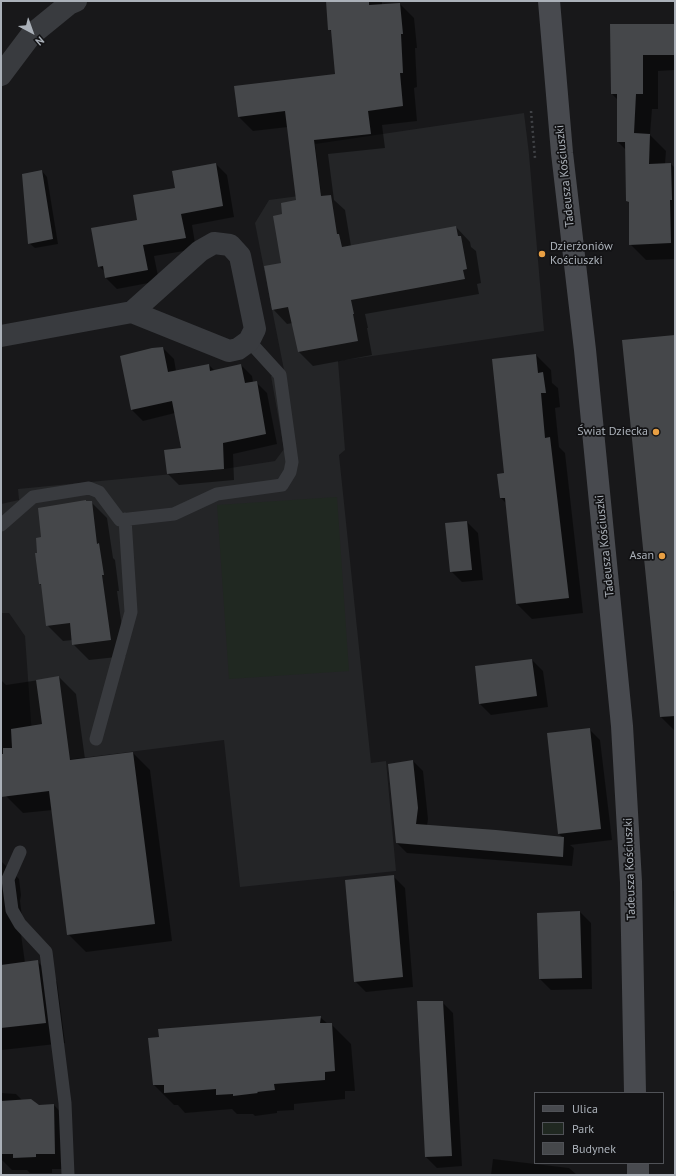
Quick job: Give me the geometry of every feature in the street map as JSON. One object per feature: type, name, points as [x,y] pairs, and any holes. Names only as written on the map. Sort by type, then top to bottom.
[{"type":"street","points":[[1,75],[31,35],[69,4],[76,1]]},
{"type":"street","name":"Tadeusza Kościuszki","points":[[549,1],[562,153],[585,350],[622,726],[632,882],[635,1092]]},
{"type":"street","points":[[1,336],[132,312],[200,250],[214,243],[230,246],[240,256],[255,329],[249,340],[238,349],[229,351],[132,312]]},
{"type":"street","points":[[638,1164],[638,1175]]},
{"type":"lane","points":[[1,525],[33,497],[89,488],[99,492],[120,520],[124,520],[174,514],[217,494],[282,485],[290,472],[292,462],[280,375],[249,340]]},
{"type":"lane","points":[[96,739],[131,612],[124,520]]},
{"type":"lane","points":[[20,852],[8,879],[12,910],[20,924],[46,952],[65,1103],[68,1175]]},
{"type":"path","points":[[530,111],[535,158]]},
{"type":"shaded area","points":[[524,113],[529,154],[544,331],[338,361],[345,450],[339,455],[371,763],[386,761],[396,871],[240,887],[224,740],[34,764],[25,636],[9,613],[1,613],[1,504],[19,500],[18,489],[224,469],[275,461],[284,449],[271,376],[285,375],[255,223],[269,200],[321,193],[315,144]]},
{"type":"green space","points":[[337,497],[349,671],[229,679],[217,505]]},
{"type":"building","points":[[326,1],[369,1],[369,5],[400,3],[403,34],[401,34],[403,73],[400,73],[403,106],[368,111],[371,134],[314,140],[321,196],[331,195],[337,234],[339,234],[342,247],[456,226],[458,236],[461,236],[467,269],[463,270],[465,279],[351,300],[358,341],[298,352],[288,307],[272,310],[264,266],[281,263],[273,216],[282,214],[281,203],[296,200],[285,111],[238,117],[234,86],[335,74],[331,30],[328,30]]},
{"type":"building","points":[[610,24],[675,24],[675,55],[643,55],[643,94],[636,94],[634,133],[650,134],[649,164],[671,163],[671,243],[629,245],[629,202],[626,201],[625,142],[617,142],[617,94],[611,94]]},
{"type":"building","points":[[216,163],[223,206],[181,214],[186,238],[143,245],[148,270],[105,278],[103,266],[98,267],[91,228],[137,220],[133,195],[175,188],[172,171]]},
{"type":"building","points":[[42,170],[53,239],[28,244],[22,174]]},
{"type":"building","points":[[675,335],[675,716],[660,717],[622,340]]},
{"type":"building","points":[[163,347],[168,372],[209,364],[210,371],[241,364],[245,383],[257,381],[266,434],[223,443],[224,469],[167,474],[164,450],[181,448],[172,401],[131,410],[120,356],[152,348]]},
{"type":"building","points":[[536,354],[538,373],[543,372],[546,393],[541,393],[545,438],[550,437],[569,598],[516,604],[505,498],[500,498],[497,474],[504,473],[492,359]]},
{"type":"building","points":[[86,500],[92,501],[97,544],[99,543],[104,575],[102,575],[111,640],[72,645],[70,623],[46,626],[41,584],[39,584],[35,553],[37,553],[36,538],[41,537],[38,508]]},
{"type":"building","points":[[467,521],[472,570],[450,572],[445,523]]},
{"type":"building","points":[[532,659],[537,696],[479,704],[475,666]]},
{"type":"building","points":[[59,676],[70,760],[133,752],[155,924],[67,935],[49,791],[1,797],[1,754],[3,754],[3,748],[12,748],[11,729],[42,724],[36,680]]},
{"type":"building","points":[[590,728],[601,829],[558,834],[547,733]]},
{"type":"building","points":[[413,760],[418,808],[416,824],[564,837],[563,857],[396,843],[388,764]]},
{"type":"building","points":[[394,875],[403,977],[354,982],[345,880]]},
{"type":"building","points":[[580,911],[582,978],[539,979],[537,913]]},
{"type":"building","points":[[38,960],[46,1023],[1,1028],[1,965]]},
{"type":"building","points":[[417,1001],[443,1001],[452,1156],[425,1157]]},
{"type":"building","points":[[321,1016],[320,1023],[332,1023],[335,1071],[325,1072],[325,1080],[274,1084],[275,1090],[233,1096],[233,1094],[216,1095],[216,1089],[164,1093],[164,1085],[153,1085],[148,1038],[159,1037],[158,1029]]},
{"type":"building","points":[[31,1099],[39,1105],[54,1104],[55,1154],[36,1154],[36,1157],[13,1158],[13,1154],[1,1154],[1,1101]]},
{"type":"place","name":"Dzierżoniów Kościuszki","points":[[542,254]]},
{"type":"place","name":"Świat Dziecka","points":[[656,432]]},
{"type":"place","name":"Asan","points":[[662,556]]}]
